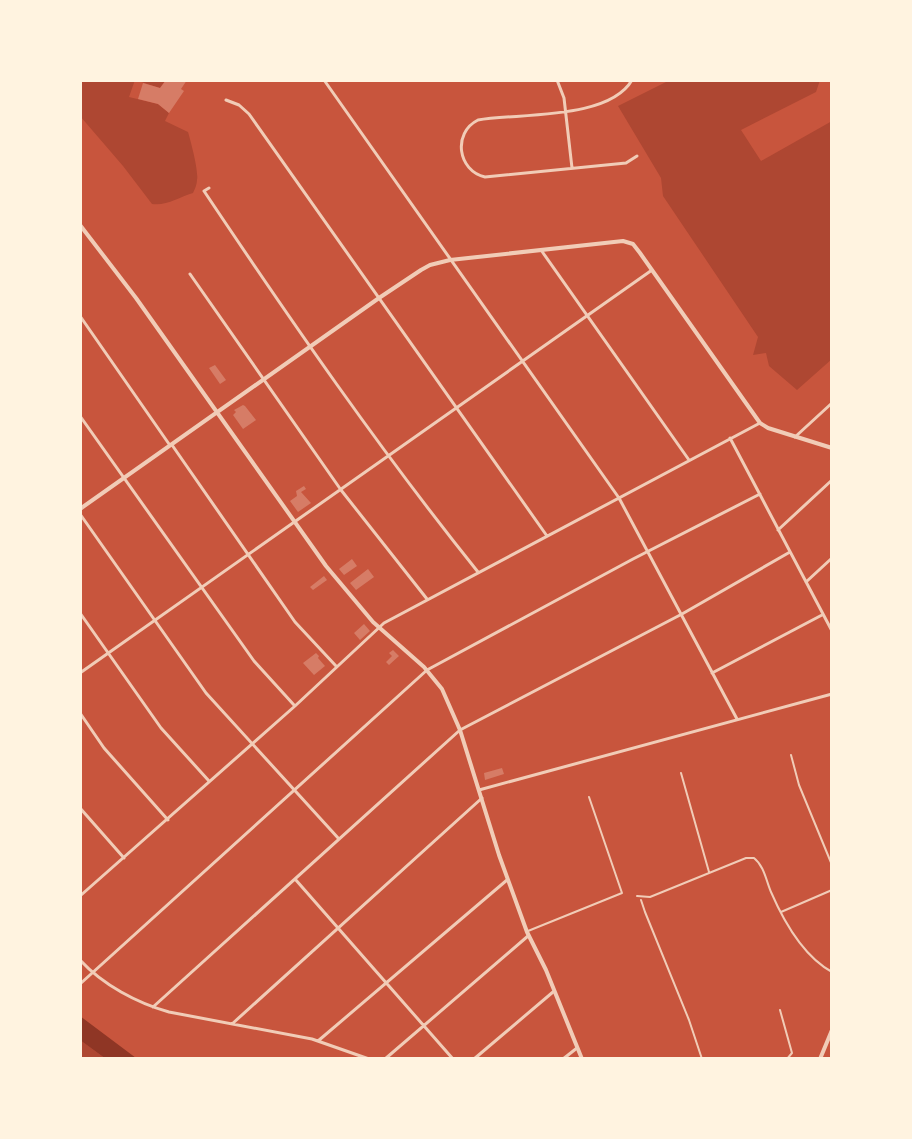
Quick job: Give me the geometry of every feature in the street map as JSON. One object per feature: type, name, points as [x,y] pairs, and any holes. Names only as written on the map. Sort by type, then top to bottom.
[{"type":"street","points":[[324,80],[619,498],[737,719]]},
{"type":"street","points":[[557,80],[566,111],[572,168]]},
{"type":"street","points":[[632,80],[626,89],[602,105],[475,121],[467,127],[462,137],[463,158],[470,171],[485,177],[626,163],[637,156]]},
{"type":"street","points":[[226,100],[239,105],[249,114],[547,536]]},
{"type":"street","points":[[209,188],[204,191],[310,347],[388,456],[478,572]]},
{"type":"street","points":[[80,225],[136,298],[346,592],[379,629],[427,670],[449,701],[528,934],[582,1059]]},
{"type":"street","points":[[339,839],[206,693],[80,512],[379,298],[430,265],[450,260],[626,241],[633,244],[652,269],[760,423],[832,448]]},
{"type":"street","points":[[541,250],[689,460]]},
{"type":"street","points":[[80,673],[652,269]]},
{"type":"street","points":[[190,274],[341,490],[427,599]]},
{"type":"street","points":[[80,316],[295,622],[337,668]]},
{"type":"street","points":[[795,437],[832,403]]},
{"type":"street","points":[[80,416],[254,661],[295,706]]},
{"type":"street","points":[[80,896],[384,623],[760,423]]},
{"type":"street","points":[[730,438],[832,631]]},
{"type":"street","points":[[778,530],[832,480]]},
{"type":"street","points":[[80,984],[427,670],[760,494]]},
{"type":"street","points":[[153,1007],[460,730],[682,614],[790,552]]},
{"type":"street","points":[[806,582],[832,558]]},
{"type":"street","points":[[80,613],[161,728],[210,782]]},
{"type":"street","points":[[712,673],[823,615]]},
{"type":"street","points":[[479,790],[832,694]]},
{"type":"street","points":[[80,713],[104,748],[168,820]]},
{"type":"street","points":[[232,1024],[482,798]]},
{"type":"street","points":[[80,808],[124,858]]},
{"type":"street","points":[[295,879],[453,1059]]},
{"type":"street","points":[[318,1041],[508,879]]},
{"type":"street","points":[[385,1059],[528,934]]},
{"type":"street","points":[[80,960],[92,973],[153,1007],[318,1041],[369,1059]]},
{"type":"street","points":[[474,1059],[554,991]]},
{"type":"street","points":[[820,1059],[832,1030]]},
{"type":"street","points":[[563,1059],[577,1048]]},
{"type":"lane","points":[[791,755],[799,785],[832,865]]},
{"type":"lane","points":[[681,773],[710,873]]},
{"type":"lane","points":[[528,934],[622,893],[589,797]]},
{"type":"lane","points":[[702,1059],[639,896],[650,897],[746,858],[757,859],[780,913],[815,961],[832,972]]},
{"type":"lane","points":[[780,913],[832,890]]},
{"type":"lane","points":[[780,1010],[792,1053],[787,1059]]},
{"type":"shaded area","points":[[80,80],[135,80],[129,97],[158,104],[169,113],[165,121],[188,132],[197,171],[193,193],[152,204],[80,116]]},
{"type":"shaded area","points":[[135,80],[166,80],[160,88]]},
{"type":"shaded area","points":[[670,80],[820,80],[816,92],[741,130],[761,161],[832,121],[832,359],[797,390],[769,366],[766,353],[753,355],[758,337],[663,196],[661,178],[618,106]]},
{"type":"shaded area","points":[[80,1016],[136,1058],[199,1059],[106,1059],[80,1040]]},
{"type":"shaded area","points":[[80,1040],[106,1059],[80,1059]]},
{"type":"building","points":[[166,80],[187,80],[181,89],[184,91],[169,113],[158,104],[138,99],[143,83],[160,88]]},
{"type":"building","points":[[215,365],[226,380],[220,384],[209,368]]},
{"type":"building","points":[[243,405],[256,420],[243,429],[233,415],[234,410]]},
{"type":"building","points":[[304,486],[306,489],[301,492],[311,503],[298,512],[290,501],[297,496],[296,491]]},
{"type":"building","points":[[352,559],[357,566],[344,575],[339,569]]},
{"type":"building","points":[[368,569],[374,577],[356,590],[350,583]]},
{"type":"building","points":[[324,576],[327,580],[313,590],[310,587]]},
{"type":"building","points":[[364,624],[370,631],[360,640],[354,633]]},
{"type":"building","points":[[393,650],[399,656],[389,665],[386,662]]},
{"type":"building","points":[[316,653],[325,666],[314,675],[303,663]]},
{"type":"building","points":[[502,768],[504,774],[485,780],[484,773]]}]
